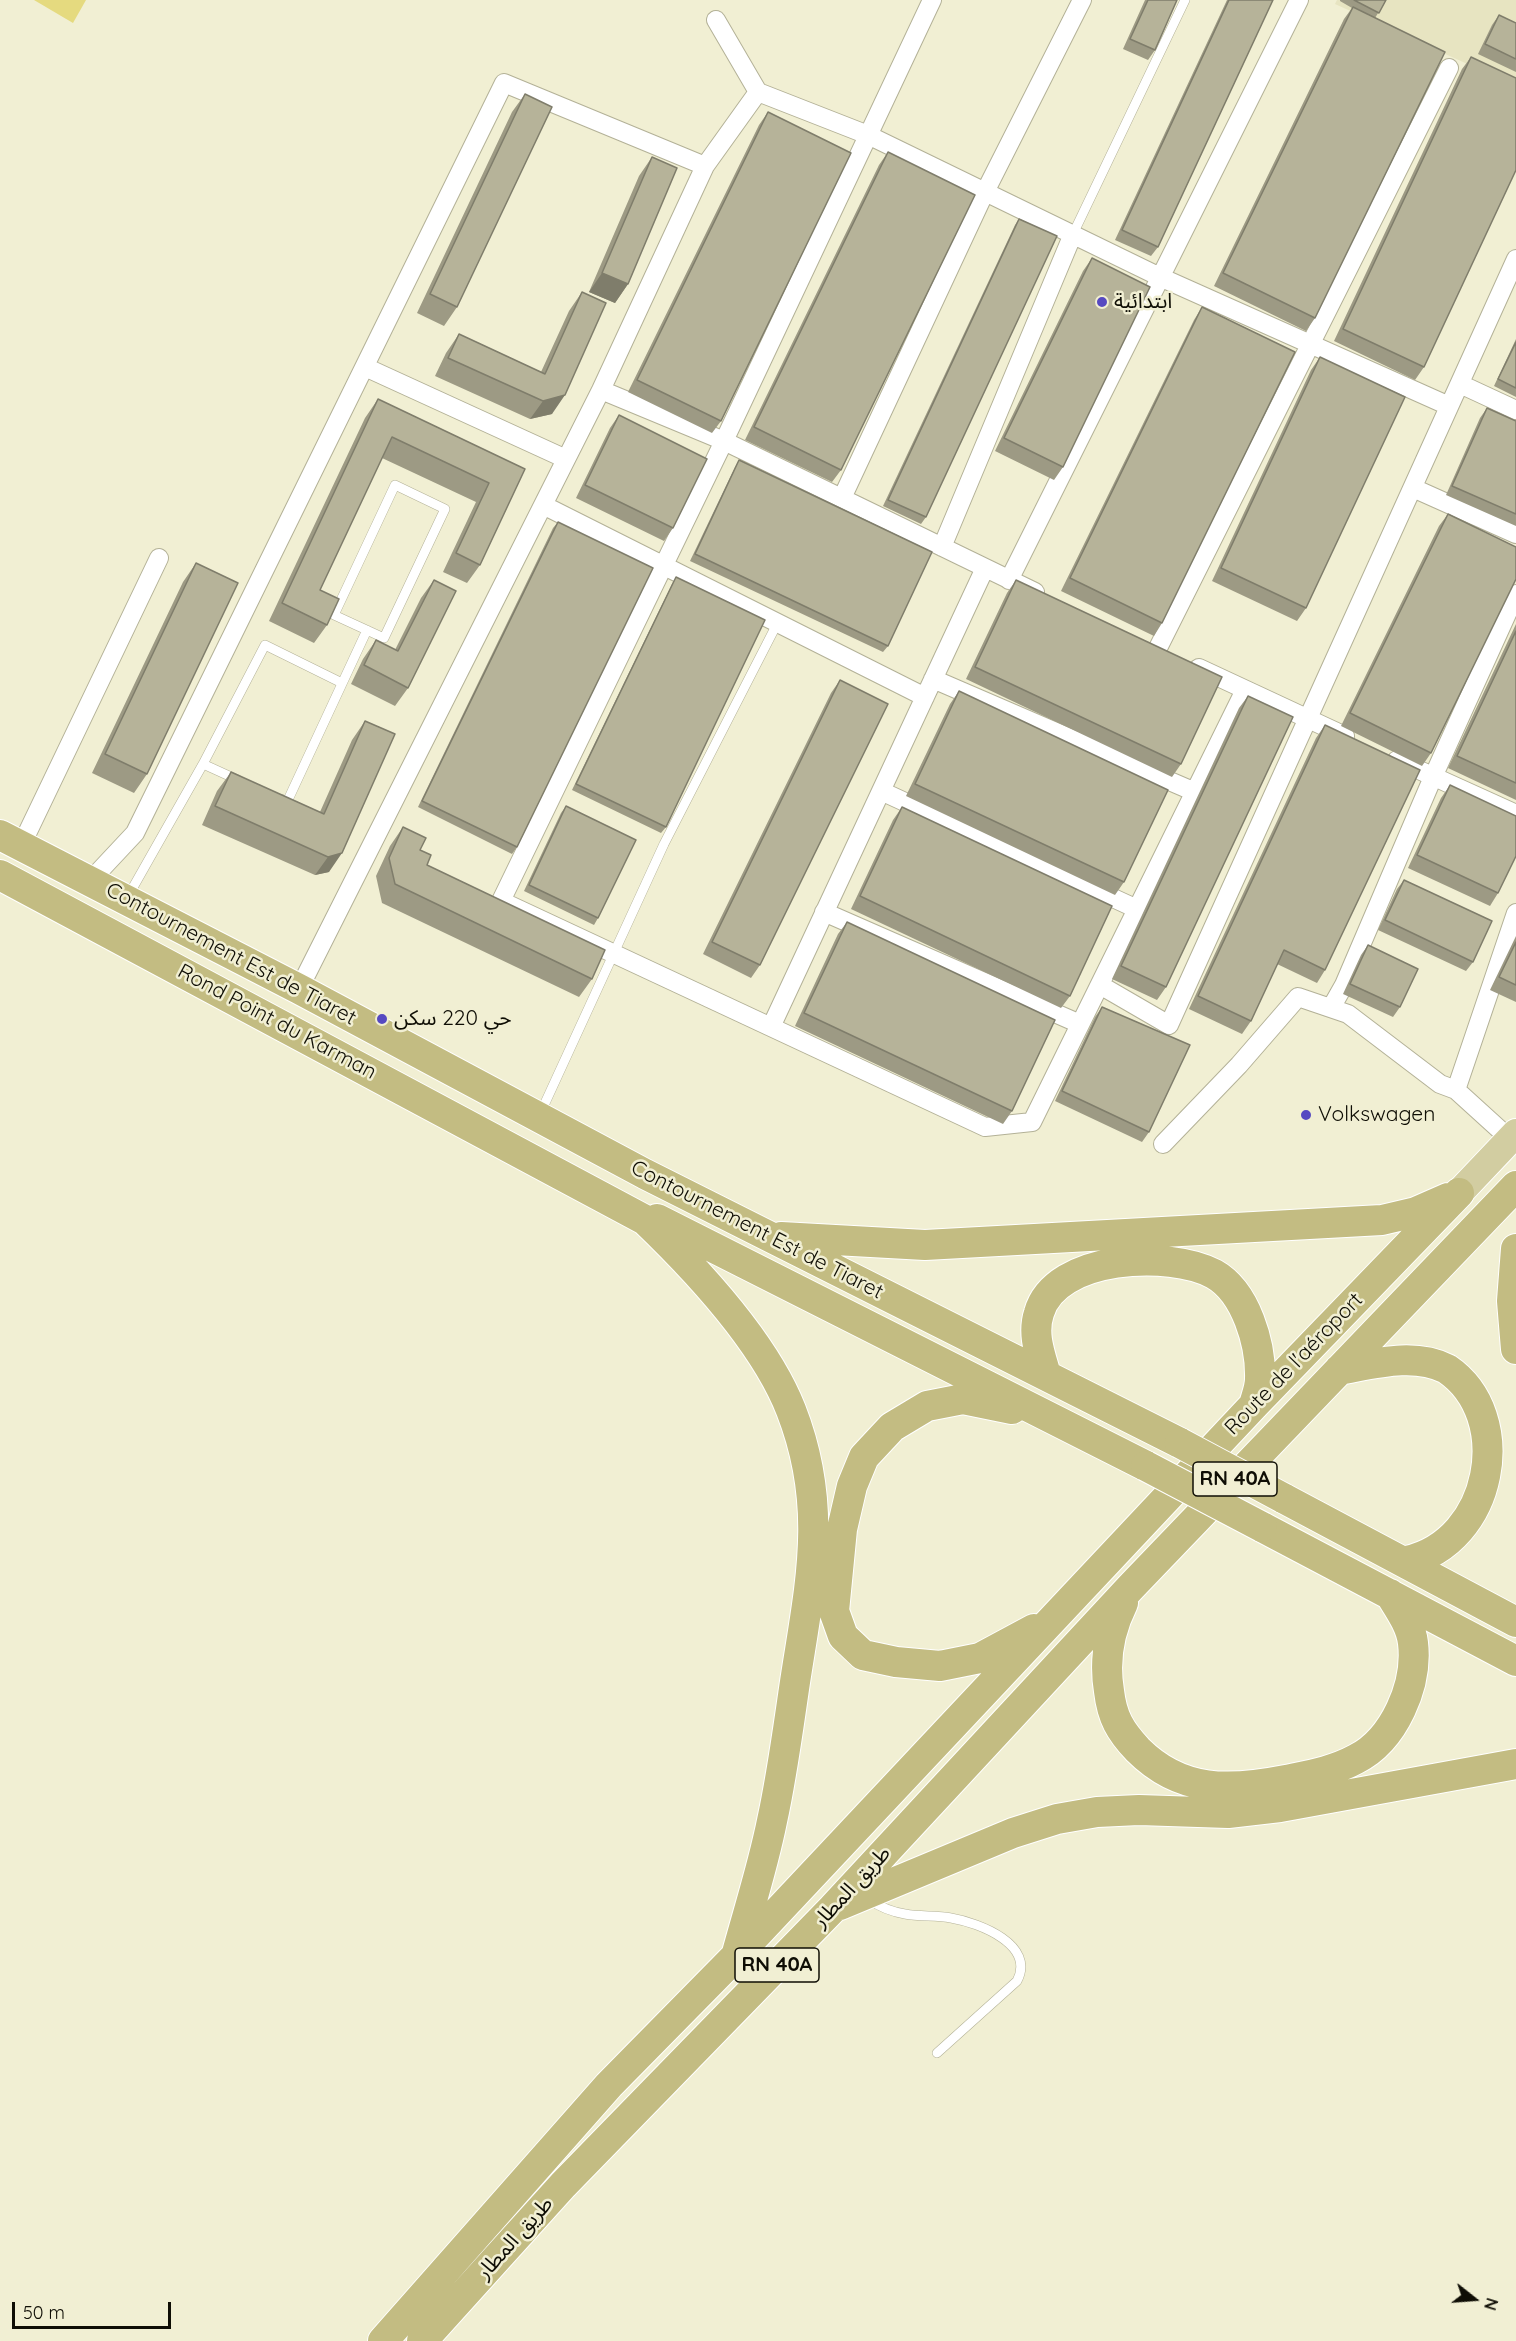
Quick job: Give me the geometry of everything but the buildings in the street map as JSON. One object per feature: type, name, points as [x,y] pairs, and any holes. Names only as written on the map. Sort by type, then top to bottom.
[{"type":"highway","name":"Contournement Est de Tiaret","points":[[11,840],[299,989],[538,1118],[767,1236],[1180,1443],[1516,1622]]},
{"type":"highway","name":"Rond Point du Karman","points":[[0,874],[555,1169]]},
{"type":"highway","name":"Contournement Est de Tiaret","points":[[555,1169],[1058,1420],[1516,1661]]},
{"type":"highway","points":[[555,1169],[645,1220],[690,1264],[720,1299],[763,1359],[790,1408],[805,1457],[813,1494],[815,1546],[772,1822],[727,1965],[743,2000]]},
{"type":"highway","name":"Route de l'aéroport","points":[[1130,1588],[1516,1186]]},
{"type":"highway","points":[[767,1236],[925,1245],[1382,1220],[1416,1212],[1459,1193]]},
{"type":"highway","name":"Route de l'aéroport","points":[[1057,1616],[1254,1405],[1459,1193]]},
{"type":"highway","points":[[1516,1249],[1512,1300],[1516,1349]]},
{"type":"highway","points":[[1046,1375],[1035,1332],[1039,1310],[1052,1291],[1083,1270],[1103,1264],[1142,1261],[1187,1264],[1215,1275],[1238,1297],[1252,1327],[1260,1366],[1260,1382],[1254,1405]]},
{"type":"highway","points":[[1363,1293],[1390,1318]]},
{"type":"highway","points":[[1339,1370],[1390,1361],[1423,1362],[1447,1369],[1474,1389],[1491,1415],[1498,1437],[1497,1468],[1487,1497],[1468,1523],[1437,1552],[1407,1562]]},
{"type":"highway","points":[[1057,1616],[980,1658],[940,1666],[896,1662],[863,1655],[843,1636],[834,1611],[842,1529],[852,1486],[864,1457],[892,1427],[927,1406],[963,1399],[1058,1420]]},
{"type":"highway","points":[[1130,1588],[1116,1617],[1109,1643],[1107,1678],[1112,1713],[1127,1739],[1155,1766],[1184,1781],[1216,1786],[1254,1786],[1323,1773],[1358,1759],[1385,1735],[1405,1701],[1412,1668],[1413,1643],[1407,1623],[1390,1594]]},
{"type":"highway","name":"طريق المطار","points":[[423,2341],[563,2185],[832,1909],[1130,1588]]},
{"type":"highway","name":"طريق المطار","points":[[383,2341],[609,2085],[727,1965],[1057,1616]]},
{"type":"highway","points":[[832,1909],[1013,1833],[1056,1819],[1097,1812],[1139,1810],[1228,1813],[1280,1806],[1516,1764]]},
{"type":"main road","name":"RN 40A","points":[[1459,1193],[1513,1136]]},
{"type":"street","points":[[932,0],[724,441],[501,901],[985,1127],[1032,1122],[1245,690]]},
{"type":"street","points":[[842,498],[985,192],[1082,0]]},
{"type":"street","points":[[1009,580],[1299,0]]},
{"type":"street","points":[[716,20],[758,92],[868,135],[1160,277],[1449,406]]},
{"type":"street","points":[[1157,650],[1449,68]]},
{"type":"street","points":[[91,880],[135,833],[504,83],[705,166]]},
{"type":"street","points":[[299,989],[601,390],[705,166],[758,92]]},
{"type":"street","points":[[942,547],[1073,234]]},
{"type":"street","points":[[1100,985],[1169,1024],[1516,259]]},
{"type":"street","points":[[364,367],[566,459]]},
{"type":"street","points":[[1460,384],[1516,410]]},
{"type":"street","points":[[601,390],[724,441],[1052,600]]},
{"type":"street","points":[[1413,488],[1516,534]]},
{"type":"street","points":[[543,505],[925,697]]},
{"type":"street","points":[[11,840],[159,558]]},
{"type":"street","points":[[771,1027],[985,568]]},
{"type":"street","points":[[1331,1008],[1344,985],[1433,777],[1516,594]]},
{"type":"street","points":[[1136,640],[1360,743]]},
{"type":"street","points":[[933,679],[1195,792]]},
{"type":"street","points":[[1381,752],[1516,814]]},
{"type":"street","points":[[881,791],[1137,909]]},
{"type":"street","points":[[824,912],[1080,1024]]},
{"type":"street","points":[[1456,1090],[1516,913]]},
{"type":"street","points":[[1163,1144],[1239,1065],[1298,997],[1348,1014],[1440,1084],[1456,1090],[1513,1136]]},
{"type":"lane","points":[[1073,234],[1185,0]]},
{"type":"lane","points":[[395,485],[445,509],[384,638],[367,630],[334,615],[395,485]]},
{"type":"lane","points":[[538,1118],[664,844],[778,622]]},
{"type":"lane","points":[[266,792],[288,801],[367,630]]},
{"type":"lane","points":[[126,900],[203,764],[265,645],[342,683]]},
{"type":"lane","points":[[203,764],[245,783]]},
{"type":"lane","points":[[863,1896],[876,1904],[906,1914],[938,1916],[970,1923],[1008,1942],[1018,1951],[1022,1966],[1017,1981],[937,2053]]},
{"type":"shaded area","points":[[34,0],[86,0],[73,23]]},
{"type":"shaded area","points":[[1337,0],[1516,0],[1516,86],[1335,4]]},
{"type":"place","name":"ابتدائية","points":[[1102,302]]},
{"type":"place","name":"حي 220 سكن","points":[[382,1019]]},
{"type":"place","name":"Volkswagen","points":[[1306,1115]]}]
